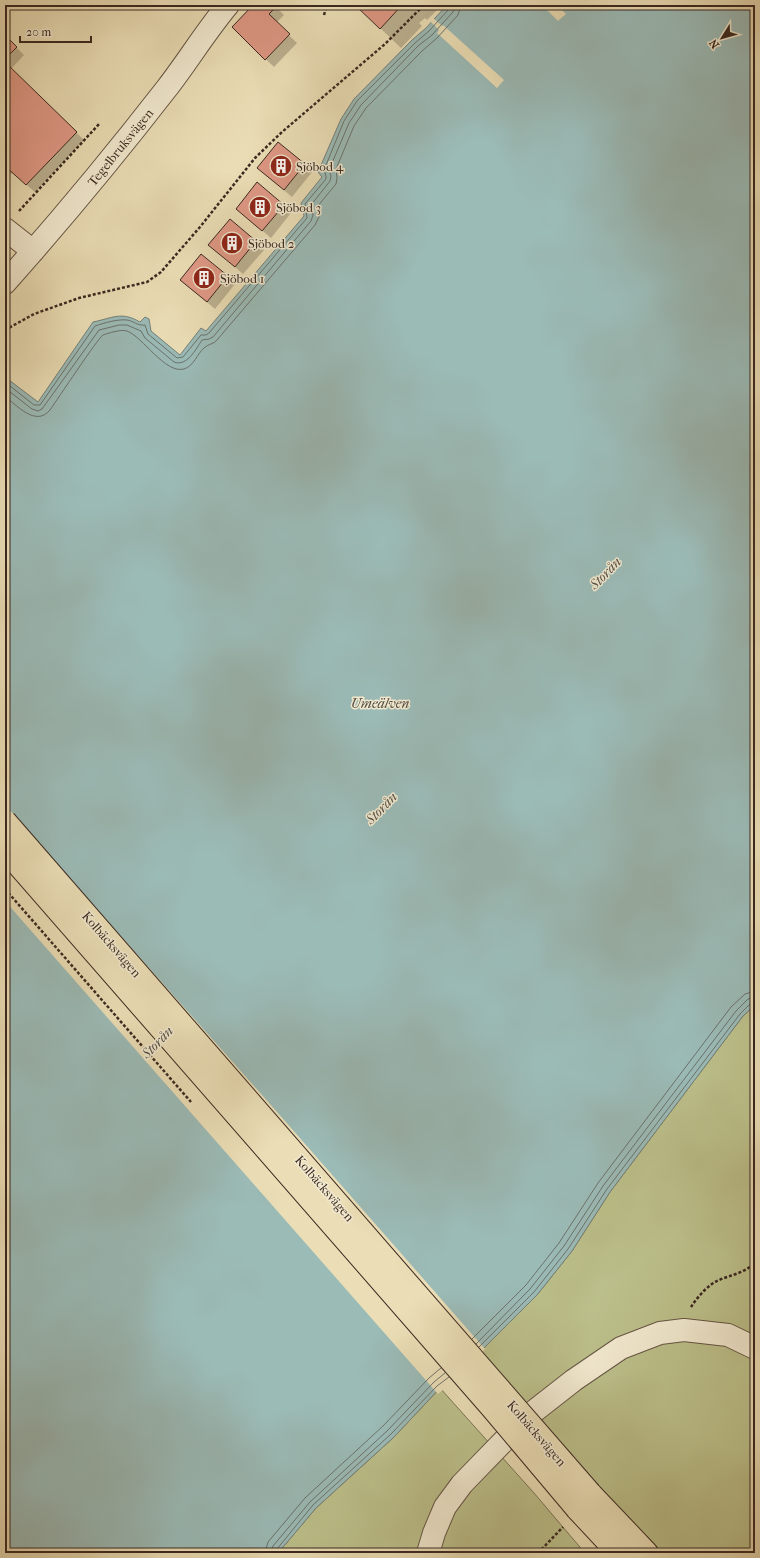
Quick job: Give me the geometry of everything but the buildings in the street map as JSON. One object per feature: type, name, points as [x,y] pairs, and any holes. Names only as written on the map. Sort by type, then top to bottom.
[{"type":"highway","name":"Kolbäcksvägen","points":[[5,821],[583,1501],[618,1553]]},
{"type":"highway","name":"Kolbäcksvägen","points":[[5,850],[492,1408],[583,1501],[647,1553]]},
{"type":"street","name":"Tegelbruksvägen","points":[[5,283],[110,161],[168,87],[212,24],[228,5]]},
{"type":"street","points":[[10,222],[33,251]]},
{"type":"street","points":[[428,1553],[434,1533],[445,1507],[457,1490],[528,1416],[574,1380],[622,1348],[660,1333],[684,1330],[728,1335],[755,1348]]},
{"type":"path","points":[[324,15],[327,5]]},
{"type":"path","points":[[5,330],[34,314],[79,298],[147,282],[161,272],[200,227],[255,158],[282,132],[386,44],[424,5]]},
{"type":"path","points":[[10,222],[100,123]]},
{"type":"path","points":[[684,1330],[688,1312],[699,1296],[715,1282],[750,1268],[755,1262]]},
{"type":"path","points":[[538,1553],[564,1527]]},
{"type":"green space","points":[[755,1005],[755,1553],[647,1553],[460,1372],[537,1295],[572,1251],[610,1192],[743,1016]]},
{"type":"green space","points":[[440,1388],[534,1493],[585,1553],[278,1553],[316,1508],[394,1437]]},
{"type":"water","name":"Umeälven","points":[[447,5],[755,5],[755,1005],[743,1016],[610,1192],[572,1251],[537,1295],[460,1372],[440,1388],[394,1437],[316,1508],[278,1553],[5,1553],[5,377],[38,402],[93,322],[117,316],[127,317],[140,322],[145,317],[149,319],[151,331],[180,355],[201,328],[206,331],[304,216],[301,203],[322,177],[318,172],[341,119],[354,99],[412,40],[426,28]]},
{"type":"pier","points":[[542,5],[557,5],[566,14],[558,21]]},
{"type":"pier","points":[[433,18],[442,26],[443,25],[504,80],[497,88],[437,33],[439,30],[430,21]]},
{"type":"pier","points":[[5,806],[485,1349],[462,1374],[438,1394],[5,901]]},
{"type":"place","name":"Sjöbod 4","points":[[281,166]]},
{"type":"place","name":"Sjöbod 3","points":[[260,207]]},
{"type":"place","name":"Sjöbod 2","points":[[232,243]]},
{"type":"place","name":"Sjöbod 1","points":[[204,278]]},
{"type":"water label","name":"Storån","points":[[605,573]]},
{"type":"water label","name":"Storån","points":[[381,808]]},
{"type":"water label","name":"Storån","points":[[157,1042]]}]
